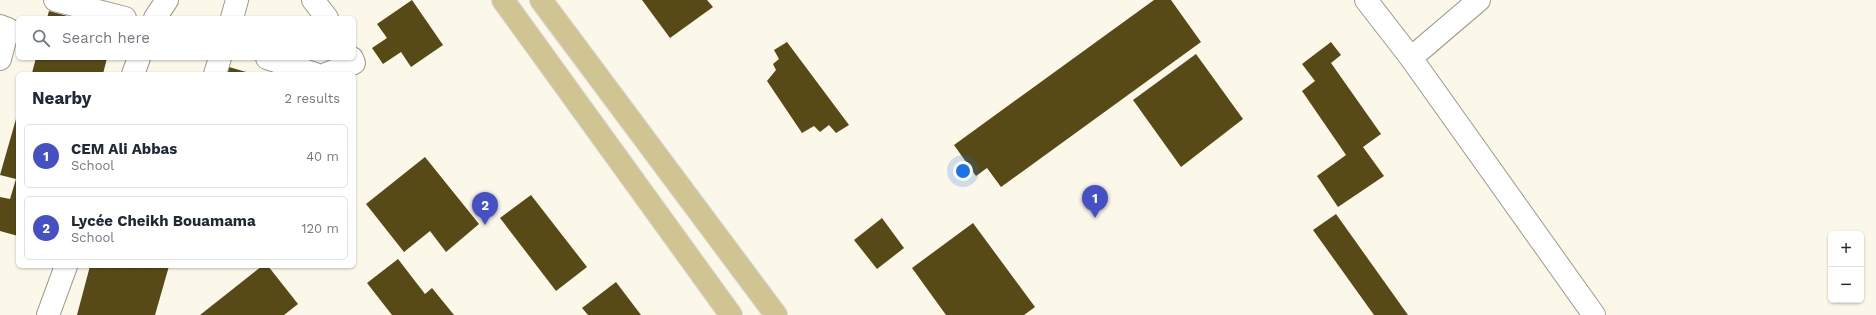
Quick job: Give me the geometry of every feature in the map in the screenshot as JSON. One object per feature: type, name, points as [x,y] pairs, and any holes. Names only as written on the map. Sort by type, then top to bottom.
[{"type":"main road","points":[[503,0],[731,315]]},
{"type":"main road","points":[[541,0],[776,315]]},
{"type":"street","points":[[55,0],[117,16]]},
{"type":"street","points":[[156,16],[167,0]]},
{"type":"street","points":[[233,16],[237,0]]},
{"type":"street","points":[[313,0],[325,16]]},
{"type":"street","points":[[1366,0],[1411,58],[1594,315]]},
{"type":"street","points":[[1411,58],[1479,0]]},
{"type":"street","points":[[0,26],[8,29],[0,59]]},
{"type":"street","points":[[134,72],[138,60]]},
{"type":"street","points":[[216,72],[219,60]]},
{"type":"street","points":[[272,60],[309,72]]},
{"type":"street","points":[[331,72],[354,63],[353,60]]},
{"type":"street","points":[[48,315],[65,268]]},
{"type":"building","points":[[412,0],[443,45],[411,67],[401,52],[383,64],[372,48],[387,38],[377,24]]},
{"type":"building","points":[[642,0],[707,0],[713,7],[670,38]]},
{"type":"building","points":[[1154,0],[1171,0],[1201,42],[1001,187],[987,168],[976,176],[954,145]]},
{"type":"building","points":[[49,11],[68,16],[48,16]]},
{"type":"building","points":[[787,42],[849,125],[836,133],[829,125],[820,132],[814,126],[802,133],[767,81],[776,70],[773,64],[779,59],[774,50]]},
{"type":"building","points":[[1331,42],[1341,55],[1331,63],[1381,134],[1363,147],[1384,176],[1338,207],[1317,176],[1346,155],[1302,91],[1315,81],[1302,64]]},
{"type":"building","points":[[1196,54],[1243,119],[1181,167],[1133,100]]},
{"type":"building","points":[[35,60],[106,60],[104,72],[32,72]]},
{"type":"building","points":[[229,67],[246,72],[228,72]]},
{"type":"building","points":[[16,119],[16,179],[0,175]]},
{"type":"building","points":[[425,157],[479,224],[446,252],[430,231],[404,252],[366,204]]},
{"type":"building","points":[[16,179],[16,235],[0,231],[0,197],[10,199]]},
{"type":"building","points":[[531,195],[587,267],[556,291],[500,218]]},
{"type":"building","points":[[1336,214],[1408,315],[1374,315],[1313,230]]},
{"type":"building","points":[[882,218],[904,248],[877,269],[854,240]]},
{"type":"building","points":[[973,223],[1035,307],[1024,315],[946,315],[912,268]]},
{"type":"building","points":[[398,259],[425,294],[432,288],[454,315],[392,315],[367,283]]},
{"type":"building","points":[[89,268],[168,268],[155,315],[77,315]]},
{"type":"building","points":[[259,268],[270,268],[298,304],[284,315],[200,315]]},
{"type":"building","points":[[616,282],[641,315],[588,315],[582,308]]},
{"type":"place","name":"CEM Ali Abbas","points":[[1095,218]]},
{"type":"place","name":"Lycée Cheikh Bouamama","points":[[485,225]]}]
